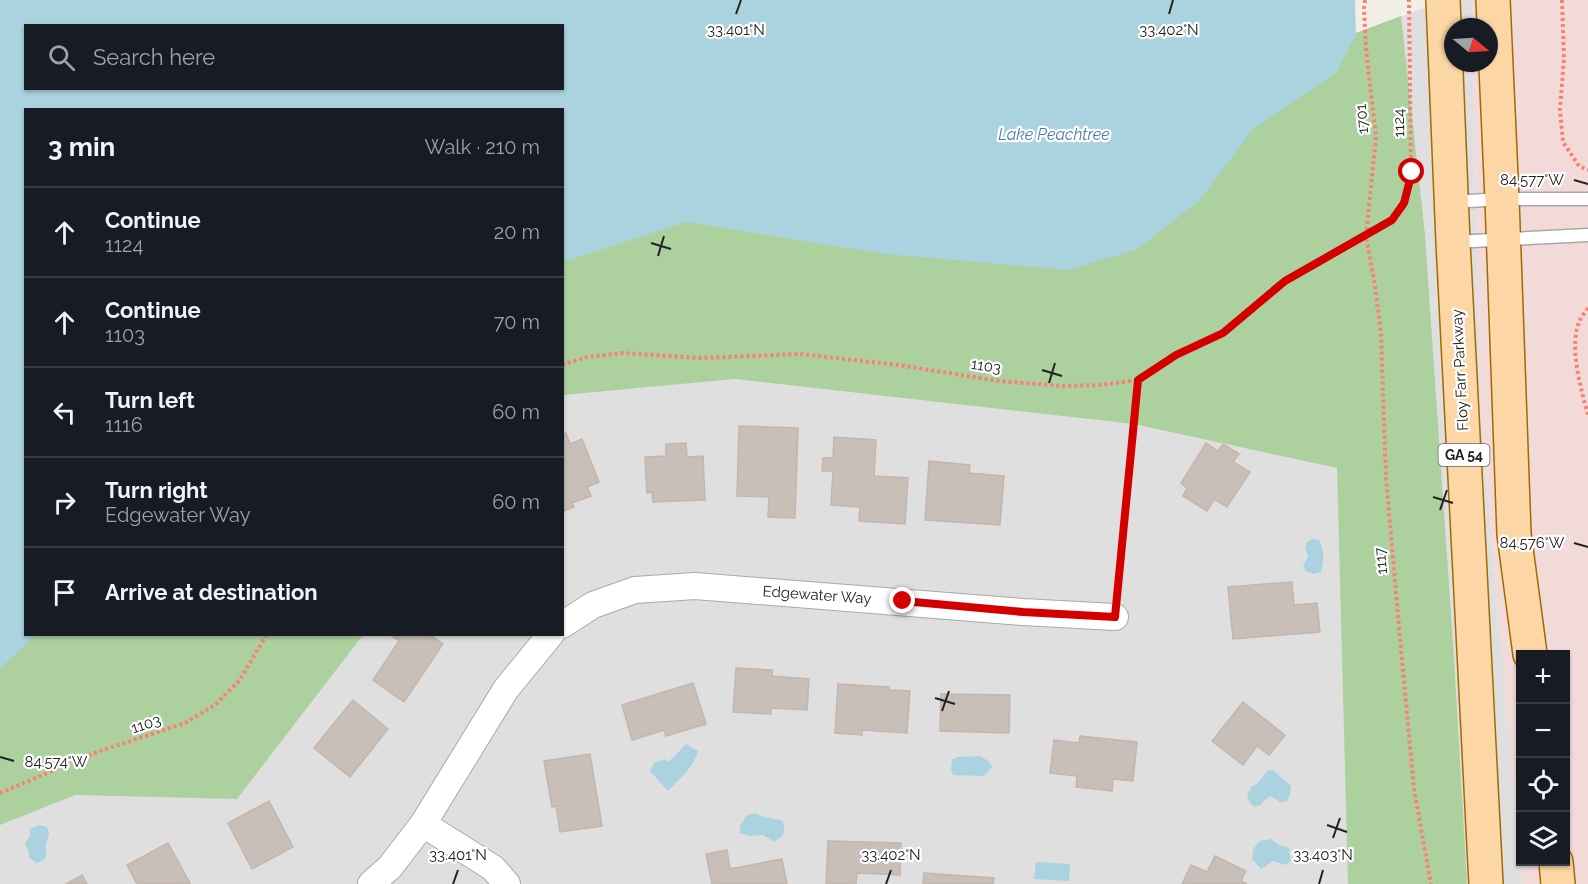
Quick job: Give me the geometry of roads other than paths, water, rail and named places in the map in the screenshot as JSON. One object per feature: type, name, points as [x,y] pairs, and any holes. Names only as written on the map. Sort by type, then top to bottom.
[{"type":"main road","name":"GA 54","points":[[1493,11],[1514,534],[1529,650]]},
{"type":"main road","name":"Floy Farr Parkway","points":[[1444,13],[1453,242],[1486,884]]},
{"type":"main road","points":[[1556,866],[1558,884]]},
{"type":"street","name":"Edgewater Way","points":[[564,624],[593,605],[635,590],[695,586],[1115,617]]},
{"type":"street","points":[[371,884],[390,867],[423,824],[506,689],[549,636]]},
{"type":"street","points":[[423,824],[493,868],[507,884]]},
{"type":"lane","points":[[1452,202],[1502,199],[1588,199]]},
{"type":"lane","points":[[1453,242],[1588,235]]},
{"type":"water","name":"Lake Peachtree","points":[[0,0],[1355,0],[1356,35],[1336,73],[1252,130],[1199,201],[1137,249],[1069,270],[886,254],[686,222],[564,262],[564,108],[24,108],[24,636],[35,636],[0,668]]},
{"type":"water","points":[[1312,539],[1319,540],[1323,556],[1321,572],[1314,574],[1306,571],[1303,566],[1308,557],[1305,547]]},
{"type":"water","points":[[686,744],[698,751],[696,757],[686,772],[668,791],[650,771],[654,763],[665,759],[669,762]]},
{"type":"water","points":[[981,756],[992,767],[984,776],[953,775],[952,760],[957,757]]},
{"type":"water","points":[[1268,770],[1274,771],[1291,786],[1290,795],[1287,801],[1280,802],[1270,796],[1255,807],[1250,803],[1247,795],[1252,786],[1258,783]]},
{"type":"water","points":[[755,813],[783,821],[782,836],[774,842],[763,835],[750,836],[740,833],[740,826],[747,815]]},
{"type":"water","points":[[39,825],[47,827],[49,834],[46,856],[44,860],[37,863],[29,858],[25,843],[30,836],[30,829]]},
{"type":"water","points":[[1271,839],[1289,848],[1291,861],[1286,865],[1273,861],[1261,869],[1252,859],[1253,850],[1259,841]]},
{"type":"water","points":[[1036,862],[1070,864],[1069,881],[1034,879]]}]
